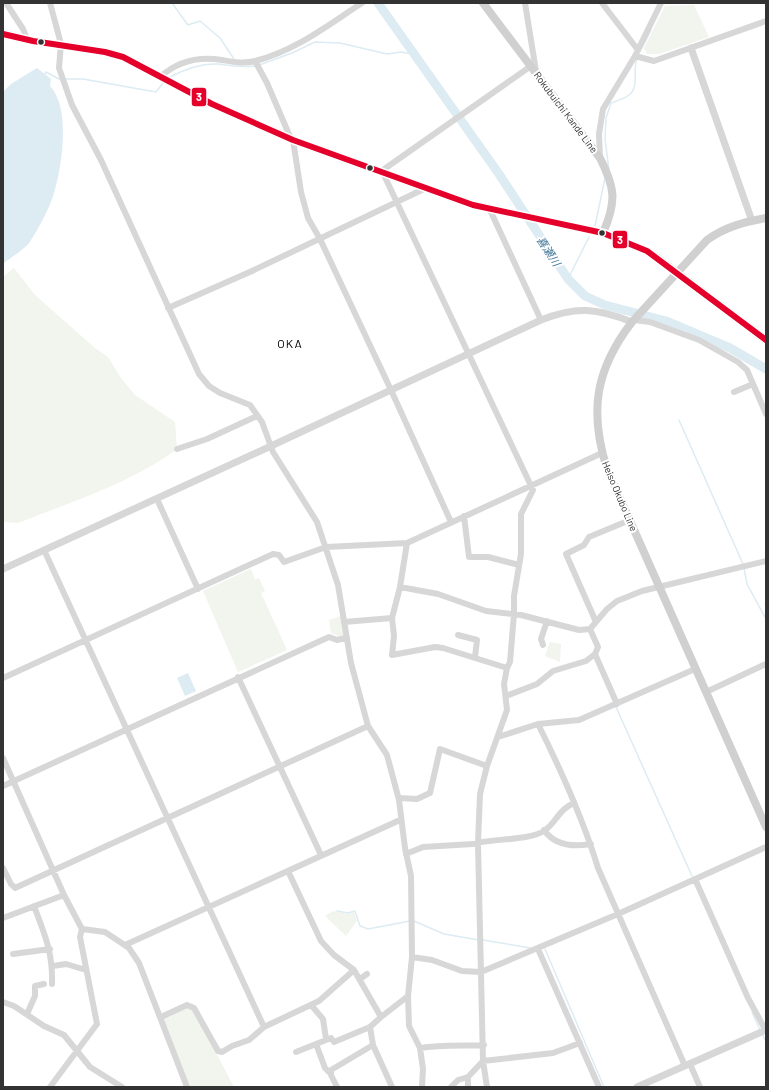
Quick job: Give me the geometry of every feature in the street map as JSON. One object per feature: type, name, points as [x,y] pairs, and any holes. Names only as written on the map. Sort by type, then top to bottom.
[{"type":"main road","name":"Rokubuichi Kande Line","points":[[483,3],[600,158],[612,186],[614,196],[603,233]]},
{"type":"main road","points":[[3,34],[105,52],[123,57],[218,107],[292,140],[490,210],[603,233],[647,251],[766,340]]},
{"type":"main road","name":"Heiso Okubo Line","points":[[766,218],[719,231],[707,240],[633,320],[621,337],[602,376],[597,399],[596,423],[602,453],[630,520],[766,827]]},
{"type":"street","points":[[6,3],[23,29],[27,39]]},
{"type":"street","points":[[50,3],[61,44],[59,68],[72,105],[101,160],[199,374],[209,386],[220,393],[250,405],[262,422],[271,446],[317,522],[326,547],[338,585],[346,638],[368,726],[387,755],[398,798],[400,820],[411,876],[412,957],[408,996],[409,1026],[420,1048],[423,1068],[422,1087]]},
{"type":"street","points":[[160,77],[166,72],[196,58],[257,64],[300,43],[362,3]]},
{"type":"street","points":[[487,1087],[483,1061],[484,1045],[478,842],[481,786],[507,710],[504,684],[507,668],[510,662],[514,596],[522,554],[521,514],[533,490],[381,172],[463,114],[534,69],[525,3]]},
{"type":"street","points":[[602,3],[636,53],[654,61],[766,21]]},
{"type":"street","points":[[600,158],[599,134],[603,109],[636,53],[661,3]]},
{"type":"street","points":[[692,48],[752,221]]},
{"type":"street","points":[[257,64],[292,140],[300,192],[306,212],[391,390],[451,522]]},
{"type":"street","points":[[168,308],[252,272],[426,188]]},
{"type":"street","points":[[490,210],[541,320]]},
{"type":"street","points":[[3,569],[541,320],[568,311],[592,310],[659,325],[710,346],[743,365],[766,414]]},
{"type":"street","points":[[734,392],[753,384]]},
{"type":"street","points":[[177,448],[207,439],[257,416]]},
{"type":"street","points":[[3,678],[273,554],[279,554],[284,562],[326,547],[407,543],[602,453]]},
{"type":"street","points":[[157,499],[198,589]]},
{"type":"street","points":[[464,516],[469,557],[488,557],[520,565]]},
{"type":"street","points":[[596,622],[566,554],[584,545],[589,537],[630,520]]},
{"type":"street","points":[[407,543],[400,587],[392,618],[394,636],[392,655],[435,647],[460,652],[507,668]]},
{"type":"street","points":[[44,550],[264,1027]]},
{"type":"street","points":[[590,630],[607,609],[618,601],[642,591],[766,561]]},
{"type":"street","points":[[400,587],[438,594],[486,611],[514,614],[579,630],[590,630]]},
{"type":"street","points":[[344,622],[392,618]]},
{"type":"street","points":[[543,645],[541,639],[547,621]]},
{"type":"street","points":[[506,696],[533,686],[553,671],[586,661],[595,654],[598,647],[590,630]]},
{"type":"street","points":[[458,635],[477,640],[475,657]]},
{"type":"street","points":[[3,786],[329,636],[337,640],[346,638]]},
{"type":"street","points":[[595,654],[617,704]]},
{"type":"street","points":[[706,692],[766,664]]},
{"type":"street","points":[[498,737],[538,724],[579,720],[695,669]]},
{"type":"street","points":[[238,677],[321,855]]},
{"type":"street","points":[[538,724],[574,803],[591,844],[598,868],[618,914],[688,1065],[700,1087]]},
{"type":"street","points":[[3,868],[14,888],[368,726]]},
{"type":"street","points":[[398,798],[417,799],[430,793],[440,750],[487,766]]},
{"type":"street","points":[[3,758],[64,895],[82,929],[80,937],[97,1024],[50,1087]]},
{"type":"street","points":[[406,854],[423,847],[524,837],[544,830],[567,806],[574,803]]},
{"type":"street","points":[[125,945],[400,820]]},
{"type":"street","points":[[544,830],[556,842],[572,846],[591,844]]},
{"type":"street","points":[[412,957],[432,960],[462,971],[481,972],[618,914],[766,847]]},
{"type":"street","points":[[288,871],[321,941],[334,955],[354,970],[381,1017]]},
{"type":"street","points":[[637,1087],[766,1031],[748,998],[695,879]]},
{"type":"street","points":[[3,918],[64,895]]},
{"type":"street","points":[[34,906],[50,949],[53,966],[52,984]]},
{"type":"street","points":[[82,929],[105,932],[125,945],[138,963],[161,1017],[187,1087]]},
{"type":"street","points":[[13,954],[50,949]]},
{"type":"street","points":[[538,949],[599,1087]]},
{"type":"street","points":[[53,966],[66,964],[86,970]]},
{"type":"street","points":[[161,1017],[190,1005],[194,1008],[218,1052],[222,1052],[232,1046],[249,1040],[264,1027],[319,1001],[354,970]]},
{"type":"street","points":[[360,979],[367,974]]},
{"type":"street","points":[[27,1014],[34,996],[34,986],[44,984]]},
{"type":"street","points":[[296,1052],[326,1039],[331,1038],[334,1042],[370,1027],[408,996]]},
{"type":"street","points":[[3,1002],[14,1006],[44,1026],[64,1035],[78,1050],[90,1067],[122,1087]]},
{"type":"street","points":[[311,1005],[323,1019],[326,1039]]},
{"type":"street","points":[[370,1027],[373,1045],[392,1087]]},
{"type":"street","points":[[451,1087],[458,1080],[468,1077],[483,1061],[553,1053],[580,1043]]},
{"type":"street","points":[[316,1044],[324,1068],[330,1073],[337,1087]]},
{"type":"street","points":[[330,1073],[331,1070],[373,1045]]},
{"type":"street","points":[[420,1048],[434,1046],[450,1047],[484,1045]]},
{"type":"street","points":[[468,1077],[468,1087]]},
{"type":"shaded area","points":[[694,5],[709,37],[659,54],[647,54],[644,48],[665,6]]},
{"type":"shaded area","points":[[37,68],[51,79],[50,86],[57,96],[61,108],[63,138],[60,168],[52,199],[37,230],[26,247],[3,264],[3,92],[11,84]]},
{"type":"shaded area","points":[[14,268],[35,295],[95,348],[108,357],[121,378],[135,395],[175,422],[177,449],[140,472],[120,482],[18,523],[3,522],[3,277]]},
{"type":"shaded area","points":[[251,569],[255,580],[259,578],[265,591],[261,593],[287,650],[238,672],[203,591]]},
{"type":"shaded area","points":[[341,616],[345,635],[340,637],[331,633],[329,620]]},
{"type":"shaded area","points":[[550,642],[561,644],[560,662],[545,656]]},
{"type":"shaded area","points":[[188,673],[196,691],[185,696],[177,678]]},
{"type":"shaded area","points":[[333,911],[347,914],[354,912],[357,921],[346,936],[325,916]]},
{"type":"shaded area","points":[[187,1007],[194,1011],[234,1087],[189,1087],[163,1018]]},
{"type":"waterway","points":[[172,3],[188,25],[200,21],[220,38],[234,59]]},
{"type":"waterway","name":"喜瀬川","points":[[378,3],[499,174],[568,279],[585,296],[605,305],[666,321],[730,348],[766,369]]},
{"type":"waterway","points":[[642,48],[651,30]]},
{"type":"waterway","points":[[259,65],[292,53],[315,42],[340,43],[387,54],[401,52],[412,54]]},
{"type":"waterway","points":[[609,170],[605,139],[606,118],[611,103],[625,98],[632,92],[635,83],[635,68],[637,59]]},
{"type":"waterway","points":[[170,77],[187,69],[205,64],[245,67],[255,66]]},
{"type":"waterway","points":[[45,74],[46,72],[61,80]]},
{"type":"waterway","points":[[64,79],[83,79],[156,92],[163,83]]},
{"type":"waterway","points":[[595,226],[605,178]]},
{"type":"waterway","points":[[568,279],[589,237]]},
{"type":"waterway","points":[[679,420],[743,564]]},
{"type":"waterway","points":[[744,568],[747,584],[766,619]]},
{"type":"waterway","points":[[616,707],[692,876]]},
{"type":"waterway","points":[[337,911],[348,913],[355,911],[360,926],[368,929],[410,921]]},
{"type":"waterway","points":[[414,921],[444,934],[479,940]]},
{"type":"waterway","points":[[483,940],[530,948]]},
{"type":"waterway","points":[[545,949],[604,1087]]},
{"type":"waterway","points":[[752,1012],[760,1030]]},
{"type":"waterway","points":[[762,1034],[766,1041]]},
{"type":"transit line","name":"3","points":[[3,34],[33,41],[105,52],[123,57],[212,104],[293,140],[473,205],[603,233],[647,251],[766,340]]},
{"type":"district","name":"OKA","points":[[290,343]]}]
